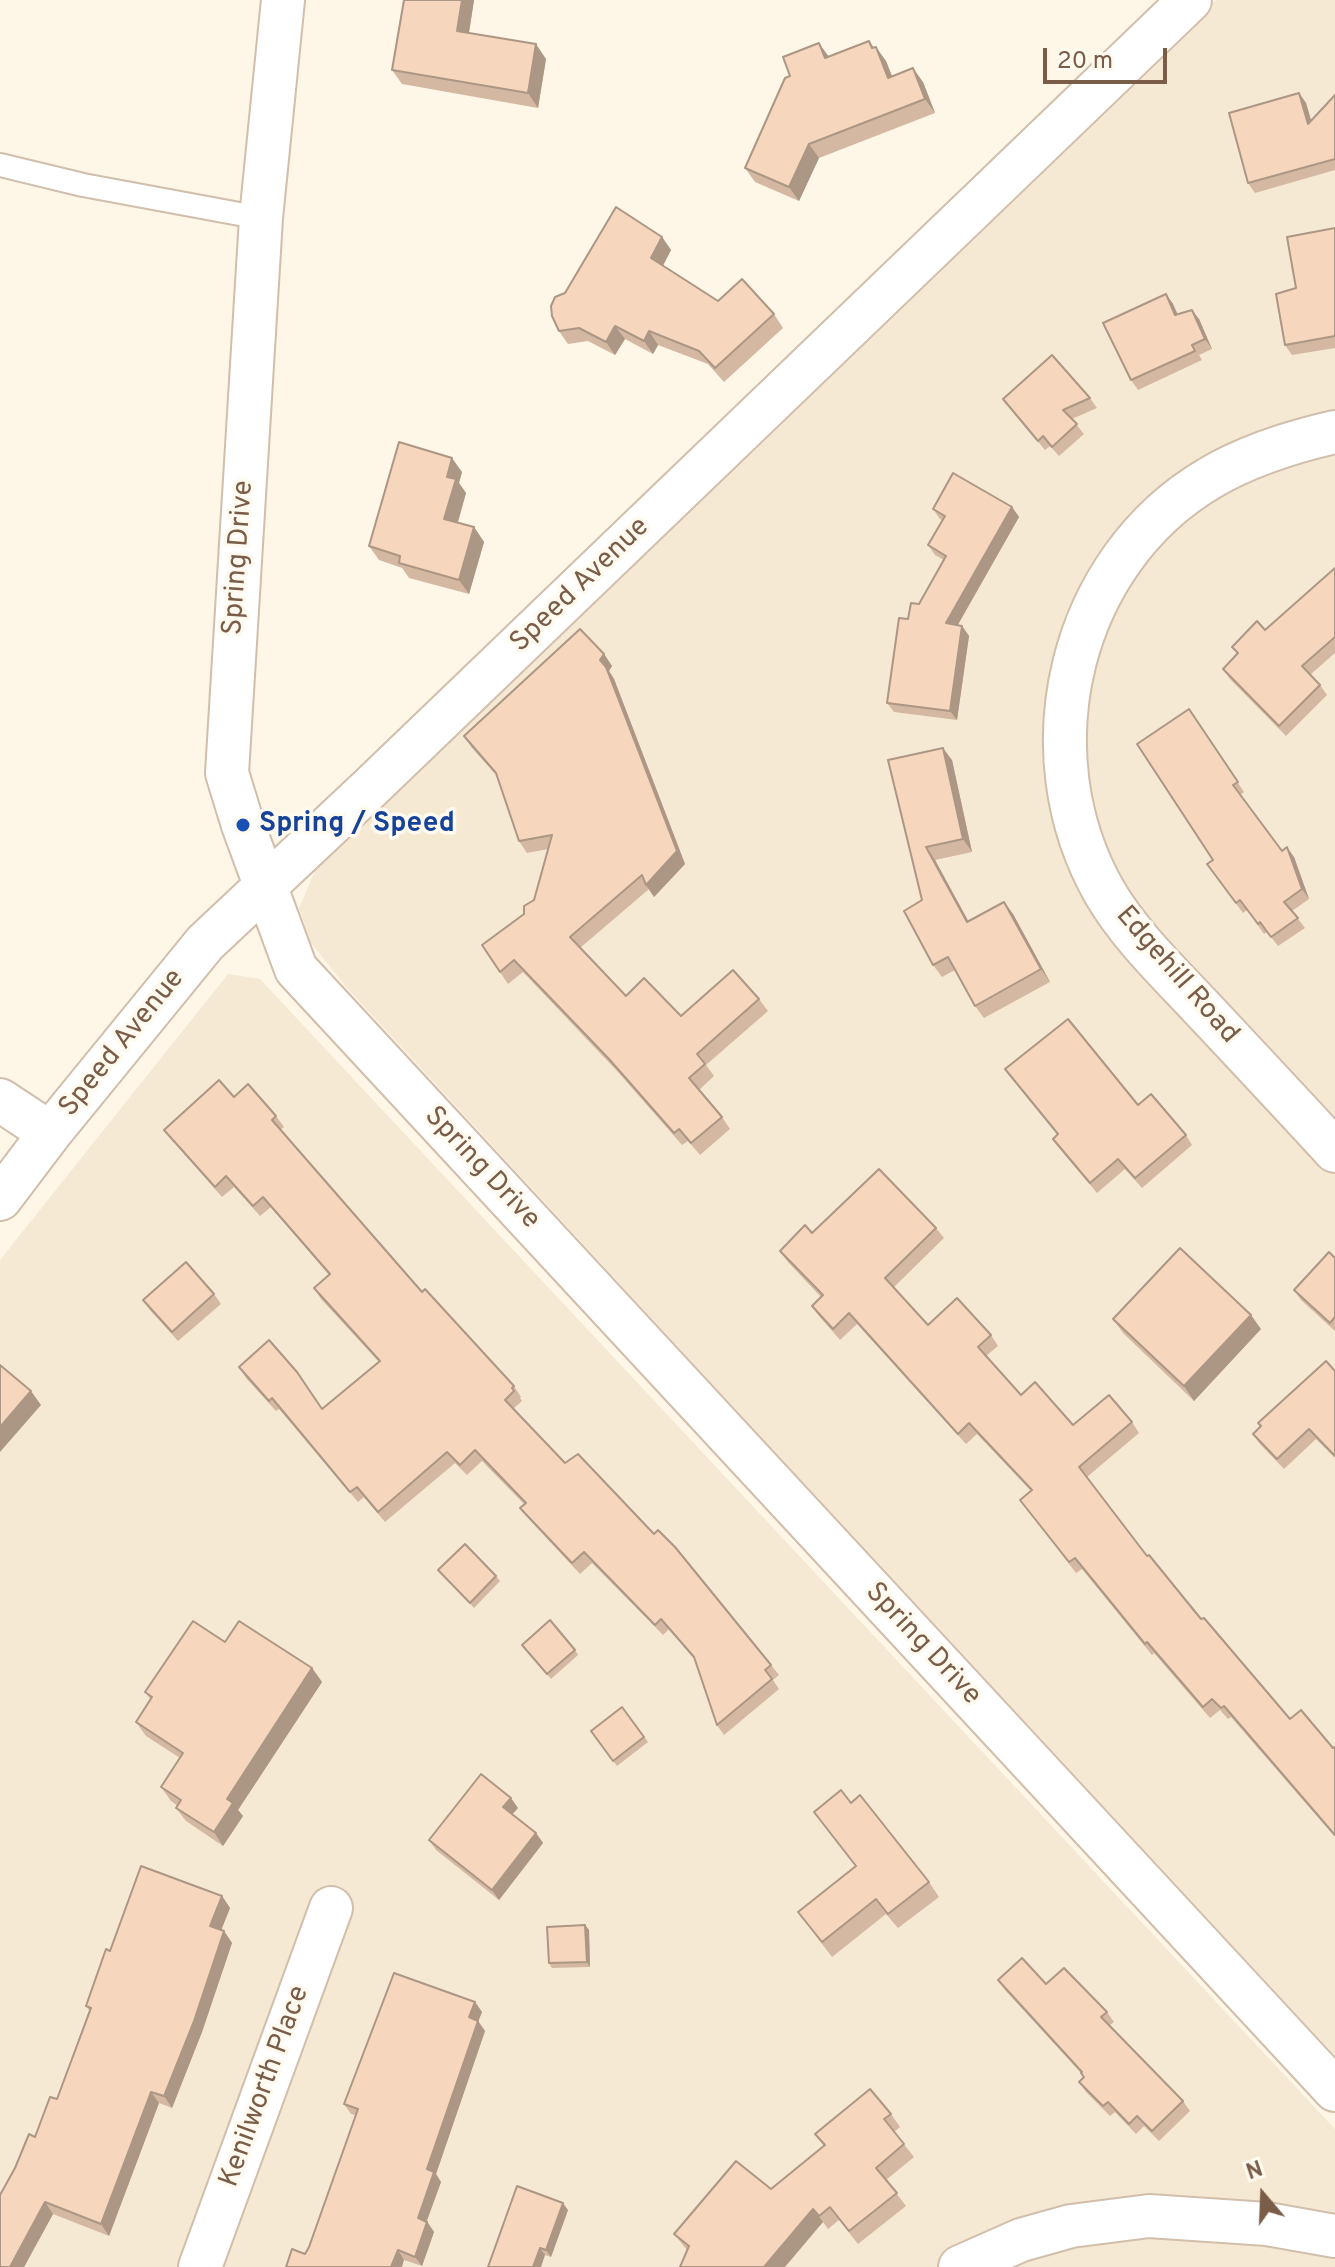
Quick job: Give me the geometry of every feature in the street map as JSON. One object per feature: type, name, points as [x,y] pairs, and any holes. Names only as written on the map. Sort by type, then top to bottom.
[{"type":"street","name":"Spring Drive","points":[[283,0],[261,218],[227,773],[296,969],[1335,2090]]},
{"type":"street","name":"Speed Avenue","points":[[0,1199],[205,943],[1193,2]]},
{"type":"street","name":"Edgehill Road","points":[[1335,432],[1292,442],[1222,472],[1171,506],[1138,538],[1102,587],[1078,645],[1069,686],[1065,729],[1067,772],[1074,815],[1087,855],[1106,894],[1148,951],[1335,1151]]},
{"type":"street","points":[[0,1100],[50,1133]]},
{"type":"street","name":"Kenilworth Place","points":[[200,2267],[331,1908]]},
{"type":"street","points":[[960,2267],[1021,2240],[1071,2226],[1149,2216],[1267,2224],[1335,2236]]},
{"type":"lane","points":[[0,165],[83,185],[261,218]]},
{"type":"shaded area","points":[[1216,0],[1335,0],[1335,2060],[347,988],[311,943],[299,908],[318,864]]},
{"type":"shaded area","points":[[228,974],[260,979],[1335,2129],[1335,2267],[0,2267],[0,1260]]},
{"type":"building","points":[[404,0],[462,0],[457,31],[536,44],[528,93],[392,70]]},
{"type":"building","points":[[869,41],[872,48],[876,47],[888,78],[913,68],[925,99],[809,144],[789,187],[745,168],[785,78],[790,76],[783,57],[819,43],[825,58]]},
{"type":"building","points":[[1299,93],[1308,124],[1335,95],[1335,159],[1248,183],[1229,113]]},
{"type":"building","points":[[616,207],[662,237],[651,258],[718,301],[742,279],[774,314],[715,368],[699,351],[649,331],[644,341],[615,326],[606,342],[579,328],[559,331],[552,316],[551,306],[555,297],[565,293]]},
{"type":"building","points":[[1335,228],[1335,336],[1285,345],[1276,294],[1296,288],[1287,237]]},
{"type":"building","points":[[1166,294],[1175,315],[1192,310],[1205,339],[1192,345],[1195,351],[1131,380],[1103,323]]},
{"type":"building","points":[[1052,355],[1090,398],[1063,410],[1077,424],[1052,447],[1043,436],[1038,441],[1003,399]]},
{"type":"building","points":[[399,442],[452,458],[447,477],[456,479],[444,519],[474,527],[459,580],[399,563],[400,556],[369,546]]},
{"type":"building","points":[[953,473],[1012,507],[946,623],[962,626],[950,711],[887,703],[899,618],[908,619],[911,603],[919,604],[946,556],[928,545],[945,516],[933,509]]},
{"type":"building","points":[[1335,568],[1335,637],[1302,666],[1320,685],[1279,726],[1223,669],[1238,653],[1232,647],[1257,621],[1265,630]]},
{"type":"building","points":[[580,629],[604,654],[600,660],[606,667],[677,851],[646,885],[642,875],[570,937],[626,996],[644,978],[681,1016],[733,970],[759,999],[697,1054],[705,1064],[689,1078],[722,1117],[691,1143],[679,1129],[674,1133],[609,1059],[514,960],[500,972],[482,945],[524,914],[524,906],[534,900],[552,835],[519,841],[496,773],[464,736]]},
{"type":"building","points":[[1189,709],[1238,782],[1233,785],[1282,851],[1287,847],[1302,889],[1284,902],[1298,918],[1271,937],[1240,900],[1236,903],[1207,864],[1213,860],[1137,744]]},
{"type":"building","points":[[943,748],[963,839],[926,847],[967,922],[1004,902],[1041,969],[975,1006],[948,957],[933,965],[904,911],[922,900],[888,760]]},
{"type":"building","points":[[1068,1019],[1138,1105],[1151,1094],[1186,1135],[1135,1178],[1118,1159],[1090,1183],[1053,1139],[1058,1134],[1005,1069]]},
{"type":"building","points":[[219,1080],[234,1097],[248,1084],[276,1116],[272,1120],[422,1292],[425,1289],[514,1386],[514,1391],[505,1400],[565,1463],[578,1454],[654,1534],[658,1530],[675,1547],[771,1665],[765,1670],[772,1679],[717,1725],[694,1657],[661,1619],[655,1625],[584,1552],[572,1563],[520,1508],[526,1503],[475,1450],[460,1465],[447,1452],[378,1512],[357,1487],[350,1492],[272,1398],[269,1401],[239,1367],[269,1340],[297,1372],[322,1409],[380,1361],[314,1288],[330,1274],[263,1197],[253,1206],[226,1176],[215,1187],[164,1130]]},
{"type":"building","points":[[879,1169],[936,1228],[885,1278],[928,1325],[957,1298],[991,1335],[978,1347],[1021,1395],[1035,1382],[1073,1425],[1109,1395],[1132,1422],[1079,1467],[1147,1556],[1290,1719],[1301,1710],[1335,1747],[1335,1835],[1224,1706],[1221,1708],[1212,1699],[1203,1707],[1147,1642],[1145,1644],[1075,1558],[1069,1562],[1020,1500],[1032,1490],[969,1423],[958,1434],[849,1313],[833,1329],[812,1306],[823,1295],[780,1251],[805,1225],[812,1233]]},
{"type":"building","points":[[1180,1248],[1251,1315],[1184,1386],[1113,1319]]},
{"type":"building","points":[[1329,1252],[1335,1258],[1335,1317],[1330,1323],[1294,1290]]},
{"type":"building","points":[[186,1262],[214,1294],[172,1332],[143,1300]]},
{"type":"building","points":[[1326,1361],[1335,1371],[1335,1456],[1309,1429],[1277,1459],[1253,1434],[1261,1426],[1258,1423]]},
{"type":"building","points":[[0,1365],[31,1391],[0,1427]]},
{"type":"building","points":[[465,1544],[496,1576],[470,1603],[438,1570]]},
{"type":"building","points":[[550,1620],[575,1650],[547,1674],[522,1645]]},
{"type":"building","points":[[193,1621],[225,1642],[239,1621],[312,1668],[227,1799],[233,1803],[214,1832],[176,1808],[181,1800],[161,1787],[183,1753],[136,1722],[152,1697],[145,1692]]},
{"type":"building","points":[[622,1707],[644,1737],[613,1761],[591,1731]]},
{"type":"building","points":[[481,1774],[511,1798],[503,1807],[536,1833],[492,1890],[429,1840]]},
{"type":"building","points":[[841,1790],[851,1803],[860,1795],[929,1882],[888,1914],[876,1899],[822,1942],[798,1912],[856,1866],[814,1812]]},
{"type":"building","points":[[141,1866],[222,1896],[210,1926],[224,1931],[194,2021],[164,2096],[151,2092],[101,2224],[45,2202],[10,2267],[0,2267],[0,2195],[29,2134],[35,2137],[50,2097],[57,2099],[91,2008],[86,2006],[106,1949],[110,1951]]},
{"type":"building","points":[[585,1925],[587,1962],[549,1963],[547,1927]]},
{"type":"building","points":[[1022,1958],[1046,1984],[1064,1968],[1107,2012],[1101,2017],[1183,2101],[1152,2131],[1137,2116],[1129,2124],[1108,2102],[1103,2106],[1079,2082],[1084,2077],[1082,2072],[998,1980]]},
{"type":"building","points":[[394,1973],[475,2002],[469,2017],[478,2021],[427,2169],[434,2172],[418,2218],[427,2222],[415,2257],[398,2250],[391,2267],[286,2267],[292,2249],[305,2254],[309,2247],[358,2109],[344,2104]]},
{"type":"building","points":[[870,2089],[891,2114],[884,2119],[904,2144],[876,2168],[897,2193],[849,2231],[830,2207],[819,2216],[813,2209],[764,2267],[680,2267],[689,2246],[674,2234],[736,2161],[771,2189],[825,2145],[815,2134]]},
{"type":"building","points":[[517,2186],[563,2203],[546,2250],[540,2248],[533,2267],[488,2267]]},
{"type":"place","name":"Spring / Speed","points":[[243,825]]}]
